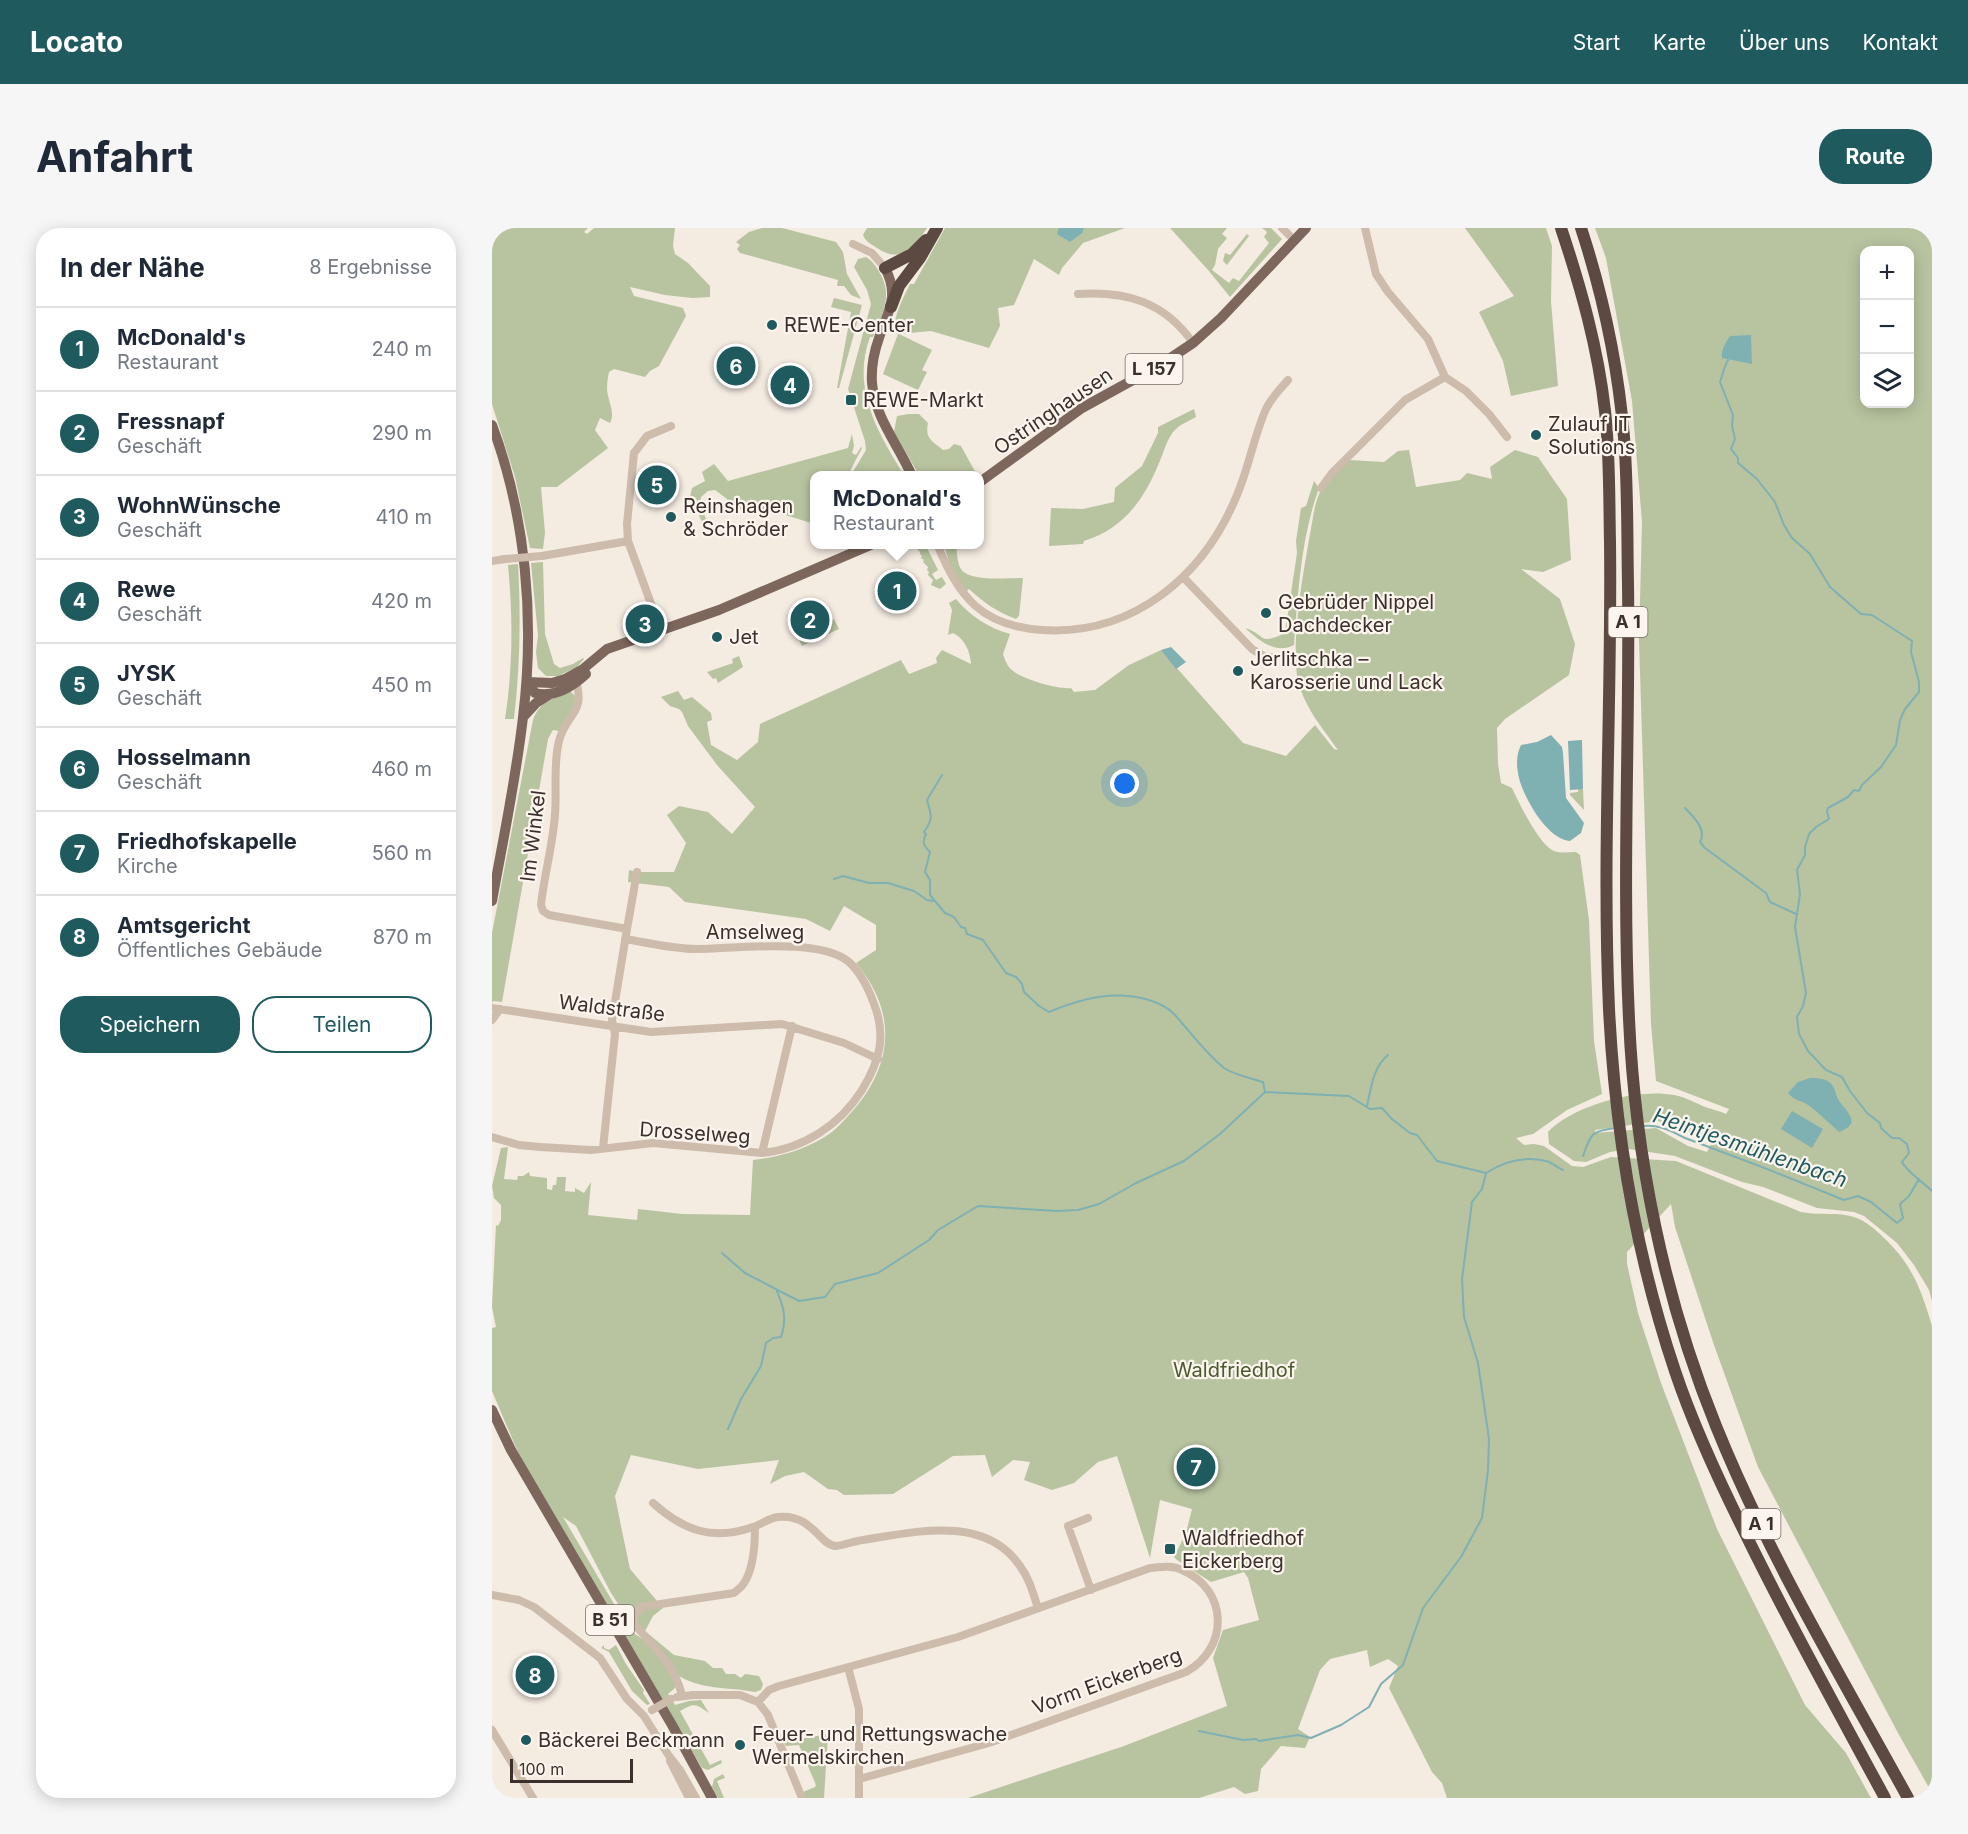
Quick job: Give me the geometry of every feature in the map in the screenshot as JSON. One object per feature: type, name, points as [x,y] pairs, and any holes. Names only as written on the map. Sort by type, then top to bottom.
[{"type":"highway","points":[[891,307],[899,286],[926,250],[937,228]]},
{"type":"highway","points":[[886,271],[912,254],[937,228]]},
{"type":"highway","name":"A 1","points":[[1561,228],[1581,290],[1590,330],[1599,372],[1609,449],[1611,589],[1607,876],[1609,1008],[1618,1113],[1641,1251],[1677,1375],[1724,1491],[1780,1607],[1885,1798]]},
{"type":"highway","name":"A 1","points":[[1581,228],[1593,265],[1619,392],[1627,482],[1629,656],[1626,874],[1629,1021],[1638,1122],[1657,1233],[1675,1305],[1698,1379],[1715,1426],[1740,1483],[1801,1602],[1908,1798]]},
{"type":"highway","points":[[886,271],[902,274],[912,267]]},
{"type":"main road","name":"Ostringhausen","points":[[984,479],[1082,408],[1160,365],[1192,343],[1221,318],[1306,228]]},
{"type":"main road","points":[[886,271],[893,291],[891,307],[875,352],[873,387],[884,424],[909,471]]},
{"type":"main road","points":[[492,425],[507,473],[516,514],[527,604],[524,717],[492,901]]},
{"type":"main road","points":[[524,717],[536,703],[611,656],[620,646],[783,584],[862,549]]},
{"type":"main road","points":[[526,682],[552,683],[575,678]]},
{"type":"main road","points":[[526,682],[535,693],[551,694]]},
{"type":"main road","name":"B 51","points":[[492,1410],[511,1450],[672,1725],[712,1798]]},
{"type":"street","points":[[1282,228],[1294,240]]},
{"type":"street","points":[[1365,228],[1376,274],[1388,292],[1428,339],[1445,377],[1466,392],[1489,414],[1507,437]]},
{"type":"street","points":[[853,244],[872,253],[886,271]]},
{"type":"street","points":[[1078,294],[1117,294],[1151,305],[1172,320],[1192,343]]},
{"type":"street","points":[[1321,488],[1332,473],[1375,432],[1404,400],[1445,377]]},
{"type":"street","points":[[940,549],[955,584],[972,604],[995,619],[1025,629],[1067,630],[1108,622],[1141,609],[1184,578],[1210,544],[1228,515],[1244,479],[1266,411],[1288,380]]},
{"type":"street","points":[[661,631],[628,541],[627,524],[632,459],[636,448],[647,436],[671,426]]},
{"type":"street","points":[[492,561],[542,556],[628,541]]},
{"type":"street","points":[[1184,578],[1252,649],[1265,657],[1275,657]]},
{"type":"street","name":"Im Winkel","points":[[575,678],[578,706],[561,734],[557,750],[555,813],[541,905],[543,911],[549,915],[627,929]]},
{"type":"street","points":[[603,1148],[615,1034],[612,1020],[636,872]]},
{"type":"street","name":"Amselweg","points":[[625,939],[678,948],[787,946],[834,953],[848,962],[870,994],[878,1014],[880,1034],[878,1059],[858,1097],[822,1133],[776,1152],[762,1153]]},
{"type":"street","points":[[492,1020],[496,1008]]},
{"type":"street","name":"Waldstraße","points":[[496,1008],[651,1032],[777,1024],[792,1026]]},
{"type":"street","points":[[792,1026],[844,1043],[878,1059]]},
{"type":"street","name":"Drosselweg","points":[[492,1137],[519,1145],[591,1150],[653,1143],[762,1153],[792,1026]]},
{"type":"street","points":[[653,1503],[678,1523],[713,1534],[732,1533],[755,1527],[778,1517],[795,1518],[806,1522],[825,1541],[836,1546],[869,1539],[932,1531],[955,1530],[980,1536],[999,1545],[1019,1564],[1038,1608]]},
{"type":"street","points":[[1088,1518],[1068,1526],[1091,1590]]},
{"type":"street","points":[[682,1696],[673,1671],[662,1654],[634,1624],[633,1617],[641,1607],[734,1593],[744,1583],[750,1569],[755,1527]]},
{"type":"street","name":"Vorm Eickerberg","points":[[758,1701],[769,1690],[779,1686],[958,1637],[1150,1568],[1161,1566],[1181,1569],[1201,1582],[1214,1603],[1218,1631],[1212,1647],[1201,1661],[1186,1672],[989,1743],[859,1779]]},
{"type":"street","points":[[492,1595],[519,1600],[534,1607],[591,1650],[602,1661],[627,1698],[644,1716],[696,1798]]},
{"type":"street","points":[[848,1667],[859,1709],[859,1798]]},
{"type":"street","points":[[644,1716],[682,1696],[740,1695],[758,1701],[768,1714],[802,1798]]},
{"type":"street","points":[[492,1730],[533,1798]]},
{"type":"street","points":[[669,1756],[689,1798]]},
{"type":"green space","points":[[492,228],[588,228],[584,232],[587,234],[594,228],[675,228],[673,246],[675,254],[688,263],[710,286],[710,297],[692,298],[630,287],[634,296],[683,308],[686,316],[659,366],[645,377],[614,369],[609,372],[607,388],[612,419],[610,423],[600,418],[595,430],[608,448],[557,487],[541,487],[545,533],[543,549],[530,548],[515,477],[492,404]]},
{"type":"green space","points":[[762,228],[782,228],[836,242],[843,252],[847,274],[861,299],[851,295],[844,286],[837,286],[838,280],[740,253],[737,249],[740,245],[736,242],[749,232]]},
{"type":"green space","points":[[867,228],[927,228],[906,252],[893,254],[885,253],[867,241],[863,235]]},
{"type":"green space","points":[[945,228],[1125,228],[1083,243],[1059,275],[1034,259],[1014,305],[998,308],[1000,326],[989,348],[931,331],[899,334],[932,350],[922,370],[927,372],[918,390],[883,374],[898,334],[894,333],[894,327],[902,301]]},
{"type":"green space","points":[[1170,228],[1227,228],[1222,234],[1227,238],[1218,249],[1212,270],[1229,283],[1233,278],[1239,281],[1269,243],[1264,237],[1267,232],[1262,228],[1271,228],[1282,239],[1230,297]]},
{"type":"green space","points":[[1465,228],[1546,228],[1552,246],[1551,301],[1558,386],[1511,396],[1503,361],[1479,312],[1514,296]]},
{"type":"green space","points":[[1595,228],[1932,228],[1932,1301],[1929,1290],[1914,1265],[1897,1243],[1864,1216],[1854,1212],[1817,1208],[1675,1156],[1629,1149],[1610,1152],[1586,1162],[1574,1161],[1549,1144],[1548,1132],[1559,1122],[1589,1107],[1625,1097],[1659,1093],[1683,1097],[1726,1114],[1729,1109],[1656,1081],[1651,1024],[1639,640],[1642,522],[1632,401],[1606,258]],"holes":[[[1658,1121],[1681,1128],[1712,1142],[1707,1152],[1688,1146],[1656,1128],[1595,1133],[1595,1130]]]},
{"type":"green space","points":[[1247,234],[1249,236],[1227,265],[1223,261],[1225,253],[1230,255]]},
{"type":"green space","points":[[866,257],[873,263],[886,291],[882,314],[873,337],[870,337],[865,356],[864,375],[870,410],[885,443],[902,471],[853,471],[866,450],[848,389],[871,304],[867,290],[854,267],[858,259]]},
{"type":"green space","points":[[834,298],[862,305],[839,388],[837,388],[851,312],[831,307]]},
{"type":"green space","points":[[1194,409],[1196,417],[1173,432],[1139,501],[1121,521],[1098,536],[1084,541],[1083,544],[1049,546],[1051,508],[1083,509],[1114,502],[1115,488],[1142,466],[1158,433],[1158,427]]},
{"type":"green space","points":[[919,414],[928,423],[928,436],[932,441],[943,450],[949,449],[954,444],[961,446],[975,471],[917,471],[894,432],[897,416]]},
{"type":"green space","points":[[852,434],[854,446],[852,453],[856,455],[862,448],[850,471],[810,471],[810,523],[764,510],[734,511],[727,499],[715,490],[708,491],[701,497],[700,506],[708,523],[704,526],[690,497],[692,488],[705,481],[702,472],[714,464],[728,481],[848,448]]},
{"type":"green space","name":"Waldfriedhof","points":[[1409,450],[1416,487],[1460,480],[1467,473],[1492,479],[1490,467],[1515,450],[1538,457],[1567,499],[1571,560],[1543,572],[1521,569],[1560,599],[1575,644],[1569,675],[1505,719],[1497,728],[1498,764],[1501,783],[1512,788],[1529,822],[1547,846],[1555,851],[1576,852],[1580,855],[1589,920],[1594,1041],[1602,1094],[1567,1110],[1533,1134],[1516,1138],[1524,1145],[1544,1146],[1572,1166],[1583,1167],[1611,1157],[1676,1161],[1801,1212],[1857,1218],[1871,1226],[1893,1247],[1908,1267],[1924,1300],[1932,1326],[1932,1793],[1758,1467],[1714,1345],[1675,1227],[1671,1204],[1627,1252],[1627,1264],[1638,1313],[1661,1383],[1717,1529],[1805,1705],[1846,1753],[1871,1798],[1447,1798],[1442,1783],[1432,1772],[1389,1688],[1398,1666],[1388,1659],[1370,1667],[1367,1650],[1330,1659],[1320,1670],[1298,1729],[1310,1737],[1305,1748],[1281,1746],[1261,1769],[1258,1791],[1245,1794],[1234,1787],[1199,1798],[968,1798],[1124,1746],[1227,1706],[1213,1658],[1223,1630],[1259,1620],[1248,1578],[1244,1572],[1211,1582],[1177,1560],[1174,1557],[1186,1533],[1192,1509],[1160,1500],[1150,1558],[1117,1456],[1098,1462],[1074,1483],[1052,1490],[1024,1480],[1030,1462],[1013,1460],[992,1477],[985,1455],[953,1456],[893,1494],[844,1495],[837,1490],[828,1489],[804,1472],[785,1476],[770,1484],[779,1460],[698,1469],[631,1455],[615,1496],[622,1531],[630,1569],[663,1608],[653,1616],[645,1631],[674,1655],[705,1661],[713,1668],[722,1668],[726,1674],[735,1674],[741,1678],[745,1674],[759,1676],[763,1684],[761,1690],[755,1692],[707,1686],[679,1676],[624,1613],[576,1526],[563,1517],[614,1604],[635,1634],[647,1642],[663,1661],[675,1684],[675,1688],[668,1694],[675,1705],[701,1700],[709,1713],[695,1705],[680,1711],[710,1765],[721,1760],[722,1763],[708,1770],[702,1768],[520,1457],[492,1391],[492,1328],[496,1327],[492,1307],[496,1225],[498,1226],[501,1220],[501,1205],[494,1198],[492,1186],[501,1148],[508,1147],[504,1179],[517,1180],[518,1176],[529,1172],[530,1176],[547,1178],[547,1189],[552,1190],[553,1185],[556,1185],[557,1177],[566,1177],[565,1191],[575,1192],[575,1188],[584,1193],[591,1182],[588,1215],[637,1220],[638,1209],[682,1214],[750,1215],[753,1160],[798,1150],[815,1143],[837,1128],[869,1089],[878,1071],[885,1035],[878,998],[869,980],[856,963],[876,950],[876,925],[844,906],[830,931],[806,919],[685,902],[669,887],[628,882],[629,870],[674,872],[686,843],[667,815],[679,806],[708,812],[732,834],[755,807],[717,765],[688,726],[682,712],[670,706],[661,697],[678,691],[684,700],[692,697],[711,713],[712,720],[707,722],[711,745],[737,760],[758,742],[760,724],[901,660],[909,674],[937,663],[936,658],[942,650],[971,664],[964,642],[953,633],[948,635],[952,610],[949,603],[956,599],[980,621],[1010,634],[1003,654],[1006,663],[1017,673],[1031,680],[1049,686],[1071,688],[1074,692],[1095,690],[1129,665],[1161,650],[1243,743],[1286,756],[1315,725],[1334,749],[1338,750],[1308,706],[1297,675],[1296,642],[1299,605],[1315,506],[1321,490],[1349,460],[1384,462],[1398,451]]},
{"type":"green space","points":[[1314,481],[1319,488],[1304,545],[1294,645],[1287,648],[1274,647],[1245,628],[1266,639],[1285,633],[1301,508],[1306,506]]},
{"type":"green space","points":[[928,549],[938,570],[932,574],[936,580],[942,577],[946,584],[940,589],[931,585],[933,580],[928,575],[928,567],[918,550]]},
{"type":"green space","points":[[945,549],[956,549],[961,569],[972,576],[1023,578],[1019,616],[1016,619],[1009,616],[991,607],[969,589],[966,592],[951,569]]},
{"type":"green space","points":[[543,562],[545,634],[554,664],[560,668],[584,659],[577,667],[558,676],[546,676],[538,668],[536,652],[538,635],[531,563]]},
{"type":"green space","points":[[518,564],[519,642],[516,700],[514,719],[505,719],[510,681],[511,642],[508,565]]},
{"type":"green space","points":[[834,619],[839,629],[802,646],[797,635],[800,634],[803,641],[831,630],[829,622]]},
{"type":"green space","points":[[739,656],[743,667],[718,683],[716,678],[713,679],[707,672],[733,663],[732,659]]},
{"type":"green space","points":[[570,691],[575,696],[575,705],[559,731],[553,730],[548,739],[502,1002],[493,1001],[492,1003],[492,933],[533,720],[543,704]]},
{"type":"green space","points":[[1578,789],[1583,789],[1584,810],[1570,795],[1570,793],[1578,792]]},
{"type":"green space","points":[[604,1645],[604,1648],[609,1650],[616,1645],[650,1704],[647,1705],[632,1691],[609,1652],[601,1648]]},
{"type":"green space","points":[[828,1734],[824,1798],[806,1798],[803,1792],[816,1785],[799,1745],[786,1746],[783,1742]]},
{"type":"green space","points":[[723,1774],[725,1778],[717,1781],[724,1798],[718,1798],[712,1787],[714,1779]]},
{"type":"water","points":[[1059,228],[1084,228],[1082,233],[1070,242],[1057,234]]},
{"type":"water","points":[[1751,335],[1752,364],[1722,358],[1725,343],[1730,336]]},
{"type":"water","points":[[1171,647],[1186,662],[1176,669],[1161,650]]},
{"type":"water","points":[[1551,735],[1562,747],[1566,798],[1584,823],[1581,833],[1570,841],[1561,839],[1553,833],[1536,815],[1524,792],[1518,773],[1517,758],[1521,745],[1537,742]]},
{"type":"water","points":[[1582,740],[1583,789],[1570,790],[1568,741]]},
{"type":"water","points":[[1820,1078],[1833,1086],[1838,1099],[1851,1117],[1852,1121],[1846,1129],[1839,1132],[1812,1108],[1788,1093],[1798,1082]]},
{"type":"water","points":[[1792,1111],[1823,1129],[1812,1148],[1781,1129]]},
{"type":"waterway","points":[[1728,360],[1720,382],[1733,415],[1732,426],[1735,439],[1731,449],[1738,458],[1738,463],[1757,479],[1775,502],[1792,538],[1810,554],[1830,587],[1861,614],[1872,615],[1912,641],[1911,652],[1919,682],[1919,692],[1905,709],[1900,720],[1896,745],[1881,767],[1862,785],[1859,791],[1854,790],[1848,797],[1828,808],[1829,819],[1809,834],[1805,855],[1797,870],[1800,894],[1795,927],[1806,993],[1797,1017],[1799,1034],[1808,1051],[1826,1070],[1842,1077],[1867,1113],[1880,1123],[1881,1128],[1892,1138],[1899,1138],[1907,1144],[1909,1153],[1902,1162],[1904,1166],[1932,1191]]},
{"type":"waterway","name":"Heintjesmühlenbach","points":[[942,775],[927,800],[931,816],[924,832],[926,834],[924,841],[930,852],[925,872],[930,880],[930,895],[945,913],[954,917],[961,927],[965,928],[967,934],[983,940],[1006,973],[1016,977],[1022,984],[1024,992],[1049,1012],[1086,999],[1111,996],[1136,997],[1159,1004],[1168,1008],[1224,1068],[1263,1082],[1265,1092]]},
{"type":"waterway","points":[[1685,808],[1701,828],[1700,842],[1705,848],[1766,893],[1770,902],[1796,914]]},
{"type":"waterway","points":[[834,879],[843,876],[869,883],[888,883],[914,891],[927,900],[933,901]]},
{"type":"waterway","points":[[1367,1106],[1376,1072],[1388,1055]]},
{"type":"waterway","name":"Heintjesmühlenbach","points":[[1265,1092],[1349,1096],[1370,1109],[1382,1108],[1410,1133],[1417,1135],[1437,1161],[1486,1173],[1500,1165],[1530,1159],[1548,1162],[1563,1170]]},
{"type":"waterway","points":[[722,1253],[745,1273],[799,1301],[825,1297],[835,1284],[878,1273],[929,1240],[938,1230],[978,1206],[1057,1211],[1078,1210],[1099,1204],[1136,1183],[1184,1161],[1220,1134],[1265,1092]]},
{"type":"waterway","name":"Heintjesmühlenbach","points":[[1642,1126],[1665,1129],[1844,1200],[1858,1196],[1871,1202],[1897,1223],[1903,1218],[1900,1204],[1909,1196],[1919,1179]]},
{"type":"waterway","name":"Heintjesmühlenbach","points":[[1583,1156],[1590,1138],[1596,1132],[1615,1128]]},
{"type":"waterway","points":[[1199,1731],[1243,1740],[1256,1739],[1259,1741],[1298,1735],[1311,1738],[1341,1725],[1369,1707],[1381,1684],[1403,1665],[1423,1608],[1461,1557],[1482,1518],[1489,1439],[1478,1363],[1464,1317],[1462,1279],[1472,1202],[1482,1189],[1486,1173]]},
{"type":"waterway","points":[[728,1429],[741,1399],[761,1366],[766,1343],[773,1338],[781,1337],[784,1314],[777,1291]]},
{"type":"place","name":"REWE-Center","points":[[772,325]]},
{"type":"place","name":"Hosselmann","points":[[736,366]]},
{"type":"place","name":"Rewe","points":[[790,385]]},
{"type":"place","name":"REWE-Markt","points":[[851,400]]},
{"type":"place","name":"Zulauf IT Solutions","points":[[1536,435]]},
{"type":"place","name":"JYSK","points":[[657,485]]},
{"type":"place","name":"Reinshagen & Schröder","points":[[671,517]]},
{"type":"place","name":"McDonald's","points":[[897,591]]},
{"type":"place","name":"Gebrüder Nippel Dachdecker","points":[[1266,613]]},
{"type":"place","name":"Fressnapf","points":[[810,620]]},
{"type":"place","name":"WohnWünsche","points":[[645,624]]},
{"type":"place","name":"Jet","points":[[717,637]]},
{"type":"place","name":"Jerlitschka – Karosserie und Lack","points":[[1238,671]]},
{"type":"place","name":"Friedhofskapelle","points":[[1196,1467]]},
{"type":"place","name":"Waldfriedhof Eickerberg","points":[[1170,1549]]},
{"type":"place","name":"Amtsgericht","points":[[535,1675]]},
{"type":"place","name":"Bäckerei Beckmann","points":[[526,1740]]},
{"type":"place","name":"Feuer- und Rettungswache Wermelskirchen","points":[[740,1745]]}]
